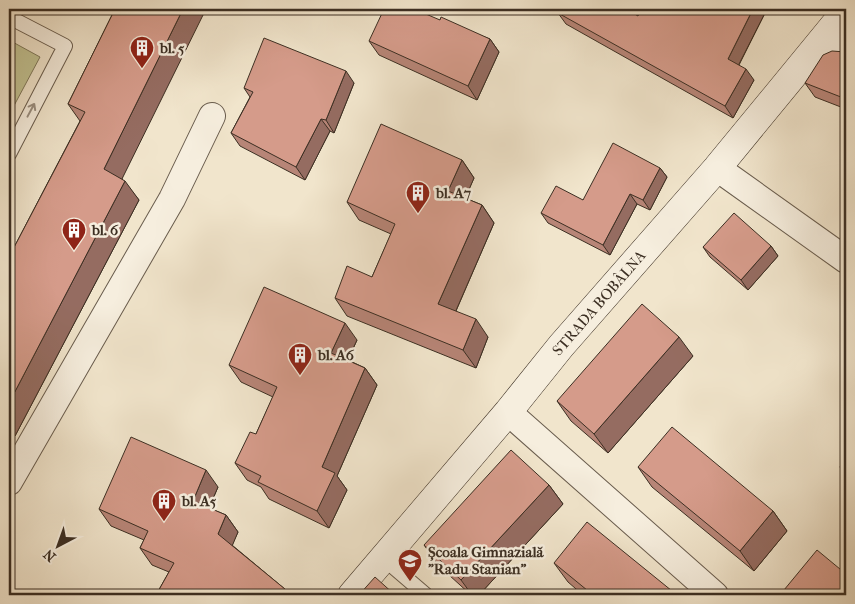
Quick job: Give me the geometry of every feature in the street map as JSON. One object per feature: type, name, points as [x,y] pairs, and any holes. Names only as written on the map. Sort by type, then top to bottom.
[{"type":"main road","name":"STRADA BOBÂLNA","points":[[352,595],[508,412],[561,346],[717,168],[834,42],[846,11]]},
{"type":"street","points":[[11,473],[172,199],[212,116]]},
{"type":"street","points":[[717,168],[846,260]]},
{"type":"street","points":[[508,412],[715,595]]},
{"type":"lane","points":[[9,17],[65,46],[9,154]]},
{"type":"lane","points":[[384,558],[426,595]]},
{"type":"green space","points":[[9,40],[40,57],[9,115]]},
{"type":"building","points":[[115,9],[183,9],[104,169],[125,181],[9,403],[9,257],[85,112],[68,104]]},
{"type":"building","points":[[384,9],[414,9],[440,20],[441,17],[490,39],[468,86],[369,41]]},
{"type":"building","points":[[560,9],[626,9],[638,16],[641,9],[753,9],[728,59],[746,69],[725,106],[558,13]]},
{"type":"building","points":[[264,38],[346,71],[326,120],[321,119],[296,167],[231,133],[253,92],[244,88]]},
{"type":"building","points":[[832,51],[846,52],[846,99],[805,83],[823,55]]},
{"type":"building","points":[[381,124],[462,160],[448,191],[482,205],[438,304],[476,319],[463,350],[335,298],[347,266],[372,277],[395,224],[347,202]]},
{"type":"building","points":[[613,143],[660,168],[643,200],[630,194],[603,245],[541,213],[556,186],[583,200]]},
{"type":"building","points":[[734,213],[771,246],[741,280],[703,247]]},
{"type":"building","points":[[264,287],[345,323],[331,353],[365,368],[322,467],[335,473],[317,511],[258,482],[261,476],[235,463],[250,432],[256,434],[277,387],[229,365]]},
{"type":"building","points":[[642,304],[679,337],[594,434],[557,401]]},
{"type":"building","points":[[672,427],[773,511],[740,551],[638,467]]},
{"type":"building","name":"bl. A5","points":[[131,437],[206,470],[193,501],[226,515],[218,534],[291,595],[251,595],[248,593],[247,595],[156,595],[174,563],[140,548],[148,531],[99,509]]},
{"type":"building","points":[[511,450],[549,485],[461,580],[424,545]]},
{"type":"building","points":[[846,459],[846,472],[840,467]]},
{"type":"building","points":[[587,522],[677,595],[593,595],[554,563]]},
{"type":"building","points":[[817,550],[846,574],[846,595],[790,595],[784,590]]},
{"type":"building","points":[[375,577],[395,595],[359,595]]},
{"type":"place","name":"bl. 5","points":[[142,69]]},
{"type":"place","name":"bl. A7","points":[[418,214]]},
{"type":"place","name":"bl. 6","points":[[74,251]]},
{"type":"place","name":"bl. A6","points":[[300,376]]},
{"type":"place","name":"bl. A5","points":[[164,522]]},
{"type":"place","name":"Școala Gimnazială \"Radu Stanian\"","points":[[410,582]]}]
